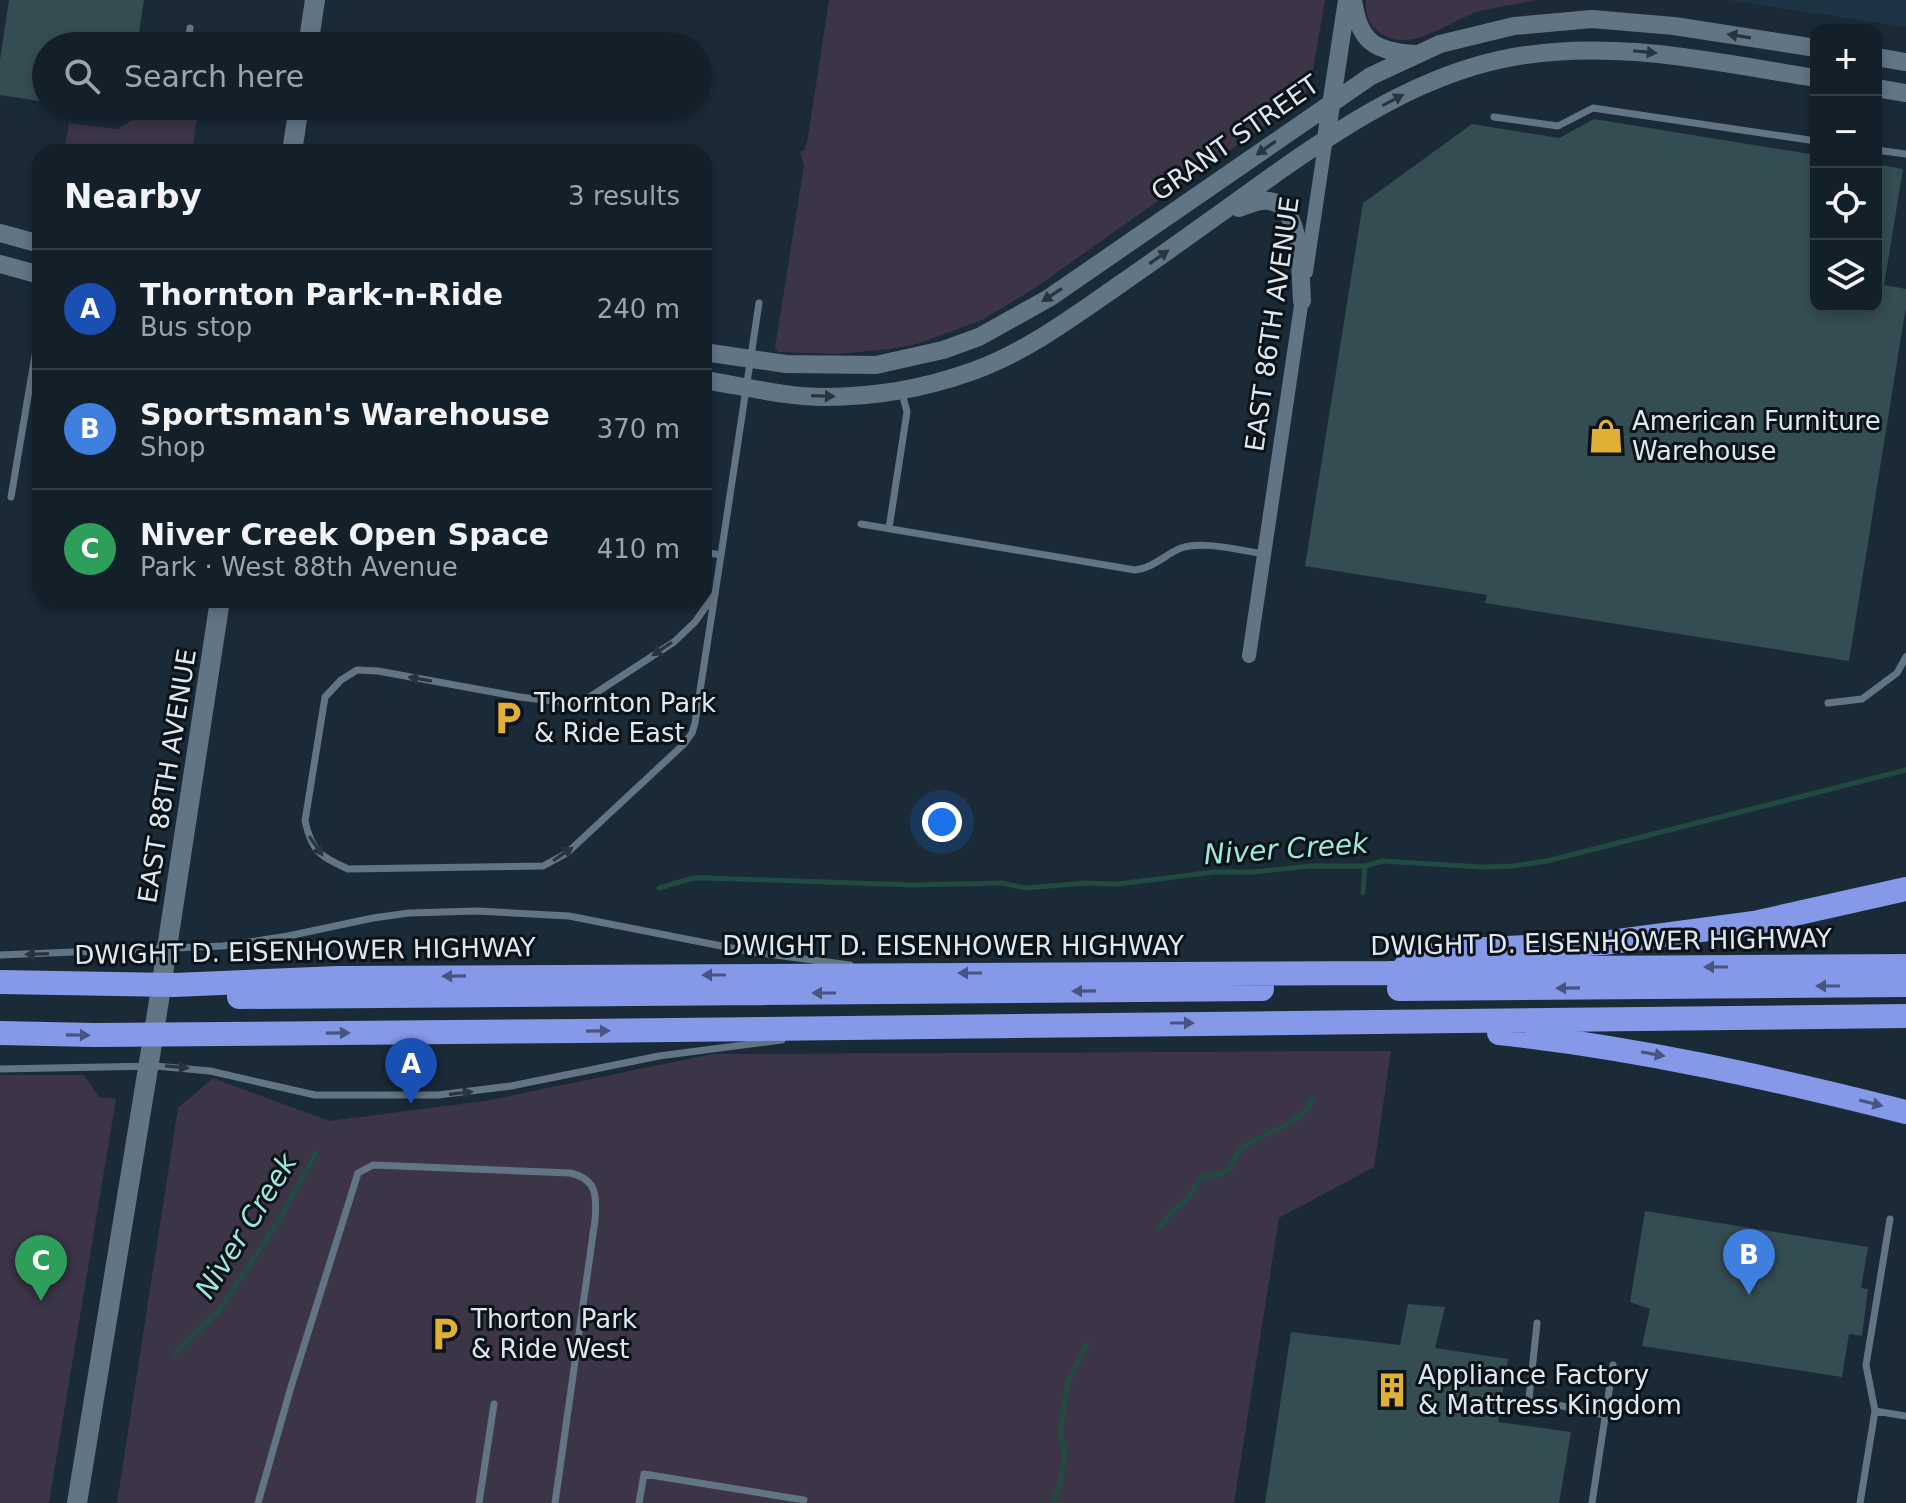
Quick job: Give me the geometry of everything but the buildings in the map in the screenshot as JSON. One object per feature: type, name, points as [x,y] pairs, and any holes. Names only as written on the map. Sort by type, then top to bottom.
[{"type":"highway","points":[[1389,973],[1445,951],[1603,943],[1711,929],[1769,920],[1906,889]]},
{"type":"highway","name":"DWIGHT D. EISENHOWER HIGHWAY","points":[[0,982],[174,985],[338,978],[1389,973],[1566,968],[1906,966]]},
{"type":"highway","points":[[174,985],[237,997],[298,998],[1906,985]]},
{"type":"highway","points":[[0,1033],[219,1034],[1906,1016]]},
{"type":"highway","points":[[1353,1022],[1496,1032],[1590,1044],[1743,1072],[1906,1112]]},
{"type":"main road","points":[[310,32],[315,0]]},
{"type":"main road","points":[[293,144],[297,120]]},
{"type":"main road","name":"EAST 88TH AVENUE","points":[[77,1503],[219,608]]},
{"type":"street","name":"EAST 86TH AVENUE","points":[[1249,656],[1347,0]]},
{"type":"street","points":[[1353,0],[1359,27],[1371,43],[1381,49],[1417,54]]},
{"type":"street","name":"GRANT STREET","points":[[712,353],[786,364],[876,365],[943,350],[979,337],[1049,298],[1371,76],[1440,44],[1514,26],[1592,19],[1674,26],[1810,47]]},
{"type":"street","name":"GRANT STREET","points":[[712,381],[821,397],[901,389],[973,371],[1034,343],[1326,138],[1400,95],[1452,74],[1502,59],[1552,52],[1626,50],[1810,77]]},
{"type":"street","points":[[1882,58],[1906,62]]},
{"type":"street","points":[[1882,89],[1906,93]]},
{"type":"street","points":[[1214,218],[1256,202],[1267,200],[1278,203],[1294,223],[1302,301]]},
{"type":"street","points":[[0,233],[32,242]]},
{"type":"street","points":[[0,264],[32,273]]},
{"type":"lane","points":[[189,32],[190,28]]},
{"type":"lane","points":[[1494,117],[1558,126],[1593,108],[1810,140]]},
{"type":"lane","points":[[1882,151],[1906,154]]},
{"type":"lane","points":[[705,608],[674,642],[582,702],[520,697],[378,671],[357,670],[341,680],[325,697],[305,821],[310,841],[320,856],[348,869],[543,866],[567,853],[692,733],[759,303]]},
{"type":"lane","points":[[11,497],[32,373]]},
{"type":"lane","points":[[889,528],[907,412],[901,389]]},
{"type":"lane","points":[[861,524],[1135,570],[1155,565],[1179,549],[1193,545],[1265,554]]},
{"type":"lane","points":[[712,553],[721,555]]},
{"type":"lane","points":[[712,598],[715,594]]},
{"type":"lane","points":[[1828,703],[1862,699],[1897,673],[1906,657]]},
{"type":"lane","points":[[0,955],[223,946],[409,913],[477,911],[569,916],[752,952],[932,973]]},
{"type":"lane","points":[[803,1038],[936,1026]]},
{"type":"lane","points":[[0,1069],[166,1066],[218,1072],[315,1095],[438,1095],[511,1086],[681,1053],[788,1039]]},
{"type":"lane","points":[[258,1503],[358,1173],[373,1165],[579,1175],[593,1186],[595,1220],[555,1503]]},
{"type":"lane","points":[[1860,1503],[1875,1411],[1866,1365],[1890,1219]]},
{"type":"lane","points":[[1537,1323],[1529,1399],[1605,1415]]},
{"type":"lane","points":[[1592,1503],[1613,1365]]},
{"type":"lane","points":[[479,1503],[494,1404]]},
{"type":"lane","points":[[1875,1411],[1906,1416]]},
{"type":"lane","points":[[639,1503],[644,1474],[804,1500],[803,1503]]},
{"type":"shaded area","points":[[829,0],[1325,0],[1311,81],[1304,98],[1032,290],[982,320],[917,344],[838,354],[778,352],[775,348],[804,165],[800,152],[807,143]]},
{"type":"shaded area","points":[[1366,0],[1535,0],[1480,11],[1430,34],[1404,40],[1392,39],[1376,30],[1368,18]]},
{"type":"shaded area","points":[[1727,0],[1906,0],[1906,27]]},
{"type":"shaded area","points":[[132,120],[197,120],[193,144],[65,144],[69,123],[117,129]]},
{"type":"shaded area","points":[[1391,1051],[1374,1167],[1279,1218],[1234,1503],[117,1503],[178,1108],[213,1078],[329,1121],[485,1101],[712,1054]]},
{"type":"shaded area","points":[[0,1075],[84,1075],[99,1097],[116,1099],[49,1503],[0,1503]]},
{"type":"waterway","name":"Niver Creek","points":[[659,888],[693,878],[912,885],[1002,883],[1025,888],[1118,884],[1214,872],[1365,866],[1383,861],[1513,866],[1547,861],[1906,770]]},
{"type":"waterway","points":[[1363,893],[1365,866]]},
{"type":"waterway","points":[[1159,1228],[1187,1200],[1201,1177],[1228,1170],[1242,1148],[1289,1123],[1313,1100]]},
{"type":"waterway","name":"Niver Creek","points":[[175,1354],[219,1311],[276,1225],[316,1153]]},
{"type":"waterway","points":[[1053,1503],[1060,1484],[1065,1452],[1060,1434],[1067,1384],[1088,1343]]},
{"type":"place","name":"American Furniture Warehouse","points":[[1606,436]]},
{"type":"place","name":"Thornton Park & Ride East","points":[[508,718]]},
{"type":"place","name":"Thornton Park-n-Ride","points":[[411,1104]]},
{"type":"place","name":"Sportsman's Warehouse","points":[[1749,1295]]},
{"type":"place","name":"Niver Creek Open Space","points":[[41,1301]]},
{"type":"place","name":"Thorton Park & Ride West","points":[[445,1334]]},
{"type":"place","name":"Appliance Factory & Mattress Kingdom","points":[[1392,1390]]}]
